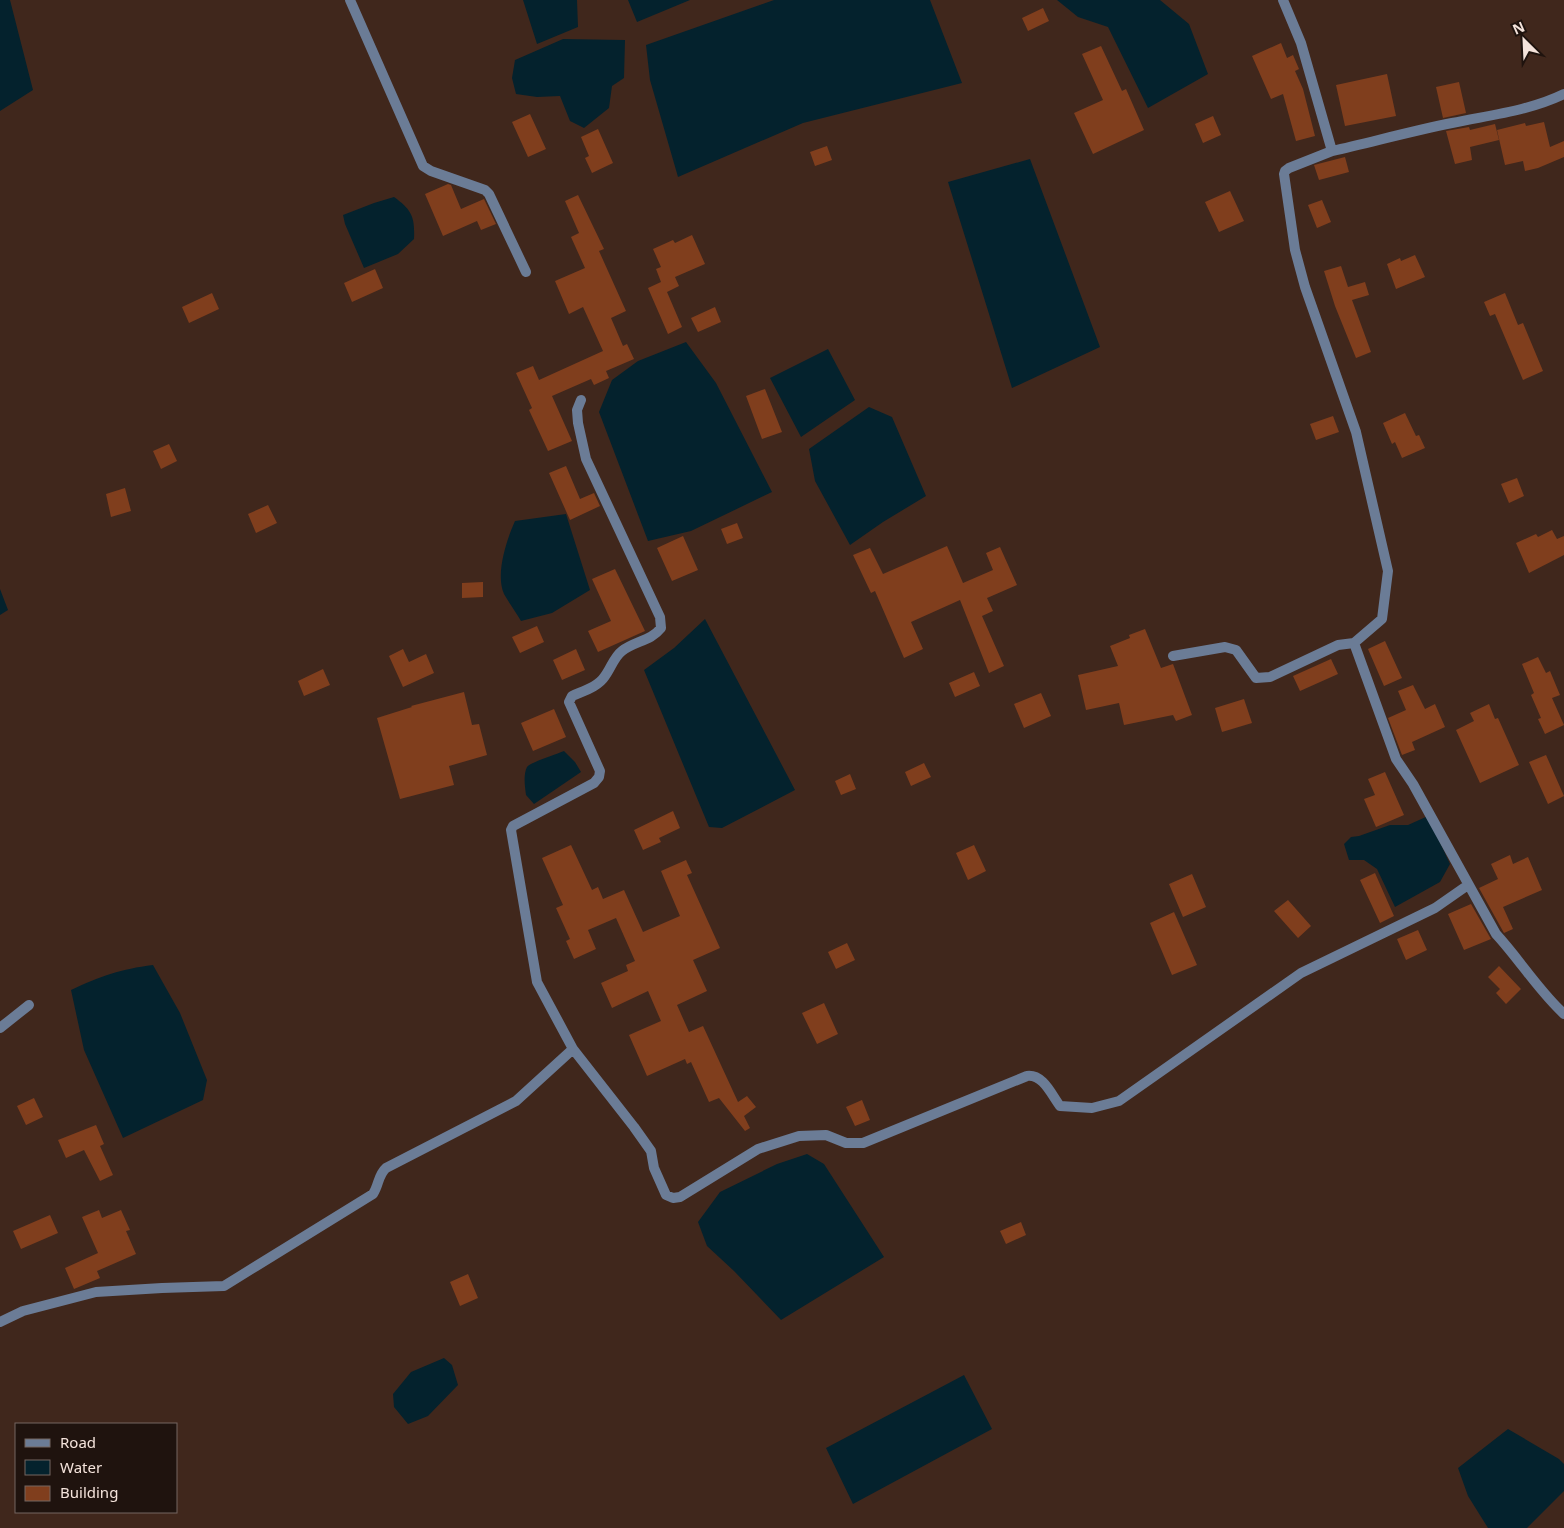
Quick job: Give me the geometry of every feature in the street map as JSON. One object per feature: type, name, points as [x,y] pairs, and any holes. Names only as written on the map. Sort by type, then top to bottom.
[{"type":"street","points":[[350,0],[423,166],[431,171],[484,190],[489,194],[526,272]]},
{"type":"street","points":[[1284,0],[1301,43],[1332,151]]},
{"type":"street","points":[[1173,656],[1225,647],[1236,650],[1256,678],[1270,677],[1338,645],[1354,644],[1382,619],[1388,571],[1356,432],[1305,287],[1294,250],[1285,170],[1332,151],[1452,123],[1504,114],[1550,101],[1564,94]]},
{"type":"street","points":[[581,400],[577,410],[578,423],[586,459],[660,617],[661,628],[656,635],[646,641],[634,643],[620,652],[598,684],[570,699],[569,702],[600,770],[600,777],[594,783],[513,826],[511,830],[537,982],[573,1049],[634,1127],[650,1151],[654,1168],[666,1195],[673,1198],[680,1197],[758,1149],[799,1136],[826,1135],[846,1143],[863,1143],[1027,1076],[1033,1075],[1040,1078],[1060,1106],[1092,1108],[1119,1101],[1301,973],[1435,908],[1468,885]]},
{"type":"street","points":[[1354,644],[1396,759],[1413,784],[1496,934],[1553,1004],[1564,1014]]},
{"type":"street","points":[[0,1028],[29,1005]]},
{"type":"street","points":[[0,1322],[23,1312],[96,1292],[224,1286],[373,1194],[381,1173],[386,1168],[516,1101],[573,1049]]},
{"type":"water","points":[[0,0],[10,0],[33,90],[0,111]]},
{"type":"water","points":[[523,0],[577,0],[578,27],[537,44]]},
{"type":"water","points":[[628,0],[690,0],[637,22]]},
{"type":"water","points":[[774,0],[930,0],[962,83],[803,123],[678,177],[650,80],[646,45]]},
{"type":"water","points":[[1057,0],[1160,0],[1189,24],[1208,74],[1148,108],[1108,27],[1078,17]]},
{"type":"water","points":[[563,39],[625,40],[624,78],[612,86],[609,108],[584,128],[570,121],[560,96],[537,97],[516,94],[512,78],[515,60]]},
{"type":"water","points":[[1030,159],[1100,347],[1012,388],[948,182]]},
{"type":"water","points":[[394,197],[409,210],[413,219],[414,239],[398,254],[364,268],[343,215]]},
{"type":"water","points":[[686,342],[716,383],[772,492],[691,531],[648,541],[599,412],[612,380],[638,361]]},
{"type":"water","points":[[828,349],[855,400],[801,437],[770,378]]},
{"type":"water","points":[[869,407],[892,417],[926,496],[850,545],[815,481],[809,449]]},
{"type":"water","points":[[566,514],[590,590],[552,613],[521,621],[504,594],[501,577],[503,557],[515,521]]},
{"type":"water","points":[[0,589],[8,610],[0,615]]},
{"type":"water","points":[[705,619],[795,790],[722,828],[709,827],[644,670],[674,648]]},
{"type":"water","points":[[564,751],[575,762],[581,772],[534,804],[526,795],[525,777],[527,767]]},
{"type":"water","points":[[1428,816],[1450,864],[1440,882],[1395,907],[1377,869],[1364,860],[1349,860],[1344,844],[1351,837],[1390,825],[1408,825]]},
{"type":"water","points":[[153,965],[180,1013],[207,1080],[203,1100],[123,1138],[84,1050],[71,990],[111,974]]},
{"type":"water","points":[[807,1154],[824,1164],[884,1257],[781,1320],[707,1246],[698,1222],[720,1192],[777,1164]]},
{"type":"water","points":[[444,1358],[452,1365],[458,1385],[428,1416],[408,1424],[394,1407],[393,1394],[411,1372]]},
{"type":"water","points":[[964,1375],[992,1429],[853,1504],[826,1448]]},
{"type":"water","points":[[1508,1429],[1559,1459],[1564,1464],[1564,1491],[1527,1528],[1488,1528],[1468,1496],[1458,1468]]},
{"type":"building","points":[[1043,8],[1049,21],[1028,31],[1022,18]]},
{"type":"building","points":[[1281,43],[1287,58],[1293,55],[1299,69],[1295,71],[1303,89],[1315,136],[1296,141],[1283,94],[1271,99],[1252,56]]},
{"type":"building","points":[[1101,46],[1122,91],[1126,89],[1144,130],[1093,154],[1074,113],[1103,100],[1082,54]]},
{"type":"building","points":[[1387,74],[1396,116],[1345,126],[1336,85]]},
{"type":"building","points":[[1459,82],[1466,113],[1443,118],[1436,87]]},
{"type":"building","points":[[530,114],[546,149],[528,157],[512,122]]},
{"type":"building","points":[[1213,116],[1221,135],[1203,143],[1195,124]]},
{"type":"building","points":[[1544,122],[1550,147],[1564,141],[1564,157],[1538,168],[1525,171],[1523,161],[1505,165],[1497,130],[1525,123],[1526,126]]},
{"type":"building","points":[[1495,124],[1499,140],[1470,147],[1472,160],[1455,164],[1446,131],[1469,127],[1470,130]]},
{"type":"building","points":[[598,129],[613,163],[592,173],[585,158],[589,156],[581,137]]},
{"type":"building","points":[[827,146],[832,160],[815,166],[810,152]]},
{"type":"building","points":[[1345,157],[1349,172],[1319,180],[1314,165]]},
{"type":"building","points":[[448,184],[451,185],[461,209],[484,199],[496,224],[481,230],[477,221],[443,236],[425,194]]},
{"type":"building","points":[[1230,191],[1244,221],[1219,232],[1205,202]]},
{"type":"building","points":[[578,195],[604,249],[599,251],[626,311],[611,318],[623,346],[627,344],[634,359],[606,371],[609,378],[594,385],[591,379],[552,396],[572,441],[548,451],[529,410],[532,408],[516,373],[533,366],[539,380],[603,351],[583,307],[569,314],[555,281],[585,268],[571,237],[579,233],[565,201]]},
{"type":"building","points":[[1322,200],[1331,222],[1317,228],[1308,205]]},
{"type":"building","points":[[692,235],[705,264],[675,277],[679,286],[667,292],[682,327],[668,334],[648,288],[661,282],[656,269],[661,267],[653,249],[673,240],[675,243]]},
{"type":"building","points":[[1415,255],[1425,277],[1396,289],[1387,264],[1400,258],[1401,261]]},
{"type":"building","points":[[1341,266],[1348,287],[1365,282],[1369,295],[1352,300],[1371,352],[1356,358],[1335,306],[1324,271]]},
{"type":"building","points":[[375,269],[383,288],[352,302],[344,283]]},
{"type":"building","points":[[212,293],[219,309],[189,323],[182,307]]},
{"type":"building","points":[[1505,293],[1518,325],[1523,323],[1543,371],[1523,380],[1495,314],[1490,316],[1484,302]]},
{"type":"building","points":[[715,307],[721,322],[698,332],[691,318]]},
{"type":"building","points":[[765,389],[782,432],[762,439],[746,396]]},
{"type":"building","points":[[1405,413],[1416,436],[1419,435],[1425,448],[1402,458],[1395,442],[1392,444],[1383,423]]},
{"type":"building","points":[[1333,416],[1339,432],[1316,440],[1310,424]]},
{"type":"building","points":[[169,444],[177,461],[161,469],[153,451]]},
{"type":"building","points":[[566,466],[580,499],[594,493],[600,506],[570,520],[549,473]]},
{"type":"building","points":[[1517,478],[1524,496],[1509,503],[1501,484]]},
{"type":"building","points":[[125,488],[131,511],[111,517],[106,494]]},
{"type":"building","points":[[268,505],[277,523],[256,533],[248,514]]},
{"type":"building","points":[[737,523],[743,538],[727,544],[721,529]]},
{"type":"building","points":[[1552,530],[1557,539],[1564,536],[1564,555],[1529,573],[1516,543],[1536,534],[1538,537]]},
{"type":"building","points":[[683,536],[698,570],[672,581],[657,548]]},
{"type":"building","points":[[947,546],[963,583],[993,570],[986,553],[1000,547],[1017,585],[987,598],[993,611],[982,616],[1004,666],[989,673],[960,600],[911,622],[923,649],[904,658],[875,591],[871,593],[853,555],[870,548],[883,574]]},
{"type":"building","points":[[615,569],[645,631],[598,652],[588,631],[611,621],[592,579]]},
{"type":"building","points":[[483,582],[483,597],[462,598],[462,583]]},
{"type":"building","points":[[537,626],[544,642],[520,653],[512,637]]},
{"type":"building","points":[[1145,629],[1161,668],[1173,664],[1192,715],[1176,721],[1173,715],[1124,725],[1119,703],[1086,710],[1078,675],[1118,666],[1110,646],[1130,638],[1129,635]]},
{"type":"building","points":[[1385,641],[1402,678],[1384,686],[1368,649]]},
{"type":"building","points":[[403,649],[409,662],[426,654],[434,673],[403,687],[389,656]]},
{"type":"building","points":[[576,649],[585,670],[562,680],[553,660]]},
{"type":"building","points":[[1538,657],[1546,673],[1550,671],[1560,695],[1552,698],[1564,725],[1545,734],[1538,719],[1541,718],[1531,695],[1534,693],[1522,664]]},
{"type":"building","points":[[1331,659],[1338,674],[1300,691],[1293,676]]},
{"type":"building","points":[[323,669],[330,685],[304,696],[298,681]]},
{"type":"building","points":[[974,672],[980,686],[955,697],[949,683]]},
{"type":"building","points":[[1413,685],[1425,709],[1435,704],[1445,727],[1412,742],[1415,750],[1402,755],[1388,718],[1406,710],[1398,691]]},
{"type":"building","points":[[464,692],[472,725],[479,724],[487,755],[449,766],[454,785],[400,799],[377,718],[411,706]]},
{"type":"building","points":[[1041,693],[1051,716],[1024,728],[1014,704]]},
{"type":"building","points":[[1244,699],[1252,723],[1222,732],[1215,708]]},
{"type":"building","points":[[1489,704],[1495,719],[1498,718],[1519,765],[1480,783],[1456,730],[1474,721],[1470,713]]},
{"type":"building","points":[[554,709],[566,737],[533,751],[521,723]]},
{"type":"building","points":[[1546,755],[1564,796],[1548,804],[1529,762]]},
{"type":"building","points":[[924,763],[931,777],[911,786],[905,772]]},
{"type":"building","points":[[1385,772],[1404,815],[1376,827],[1364,799],[1375,795],[1368,779]]},
{"type":"building","points":[[850,774],[856,789],[841,795],[835,781]]},
{"type":"building","points":[[673,811],[680,828],[659,838],[661,842],[643,850],[634,830]]},
{"type":"building","points":[[571,845],[592,890],[598,887],[603,899],[624,890],[643,932],[680,916],[661,871],[686,860],[692,873],[687,875],[720,948],[693,960],[707,991],[677,1005],[689,1032],[703,1026],[738,1102],[747,1096],[756,1107],[744,1116],[750,1128],[745,1131],[719,1098],[709,1102],[691,1062],[687,1064],[685,1059],[647,1076],[629,1035],[661,1021],[648,991],[612,1008],[601,983],[628,971],[626,965],[635,961],[616,918],[588,930],[596,949],[574,959],[566,941],[570,939],[556,908],[563,905],[542,858]]},
{"type":"building","points":[[974,845],[986,871],[968,880],[956,853]]},
{"type":"building","points":[[1510,855],[1513,864],[1528,857],[1542,890],[1503,907],[1513,929],[1504,933],[1479,888],[1498,879],[1491,864]]},
{"type":"building","points":[[1375,873],[1394,916],[1380,923],[1360,880]]},
{"type":"building","points":[[1192,874],[1206,907],[1183,917],[1169,884]]},
{"type":"building","points":[[1288,900],[1311,926],[1298,938],[1274,911]]},
{"type":"building","points":[[1471,904],[1491,939],[1464,950],[1448,914]]},
{"type":"building","points":[[1174,912],[1197,965],[1172,975],[1150,923]]},
{"type":"building","points":[[1418,930],[1427,950],[1406,960],[1397,939]]},
{"type":"building","points":[[847,943],[855,960],[836,969],[828,952]]},
{"type":"building","points":[[1499,966],[1521,989],[1506,1004],[1496,993],[1500,989],[1488,977]]},
{"type":"building","points":[[824,1003],[838,1034],[817,1044],[802,1013]]},
{"type":"building","points":[[34,1098],[43,1117],[26,1125],[17,1106]]},
{"type":"building","points":[[862,1100],[870,1120],[855,1126],[846,1107]]},
{"type":"building","points":[[96,1125],[104,1144],[100,1146],[113,1175],[100,1181],[84,1150],[66,1158],[58,1140]]},
{"type":"building","points":[[99,1210],[102,1218],[121,1210],[130,1230],[126,1231],[136,1254],[97,1271],[100,1278],[74,1289],[65,1268],[98,1253],[82,1217]]},
{"type":"building","points":[[50,1215],[58,1233],[21,1249],[13,1231]]},
{"type":"building","points":[[1021,1222],[1026,1235],[1006,1244],[1000,1231]]},
{"type":"building","points":[[468,1274],[478,1298],[460,1306],[450,1282]]}]
